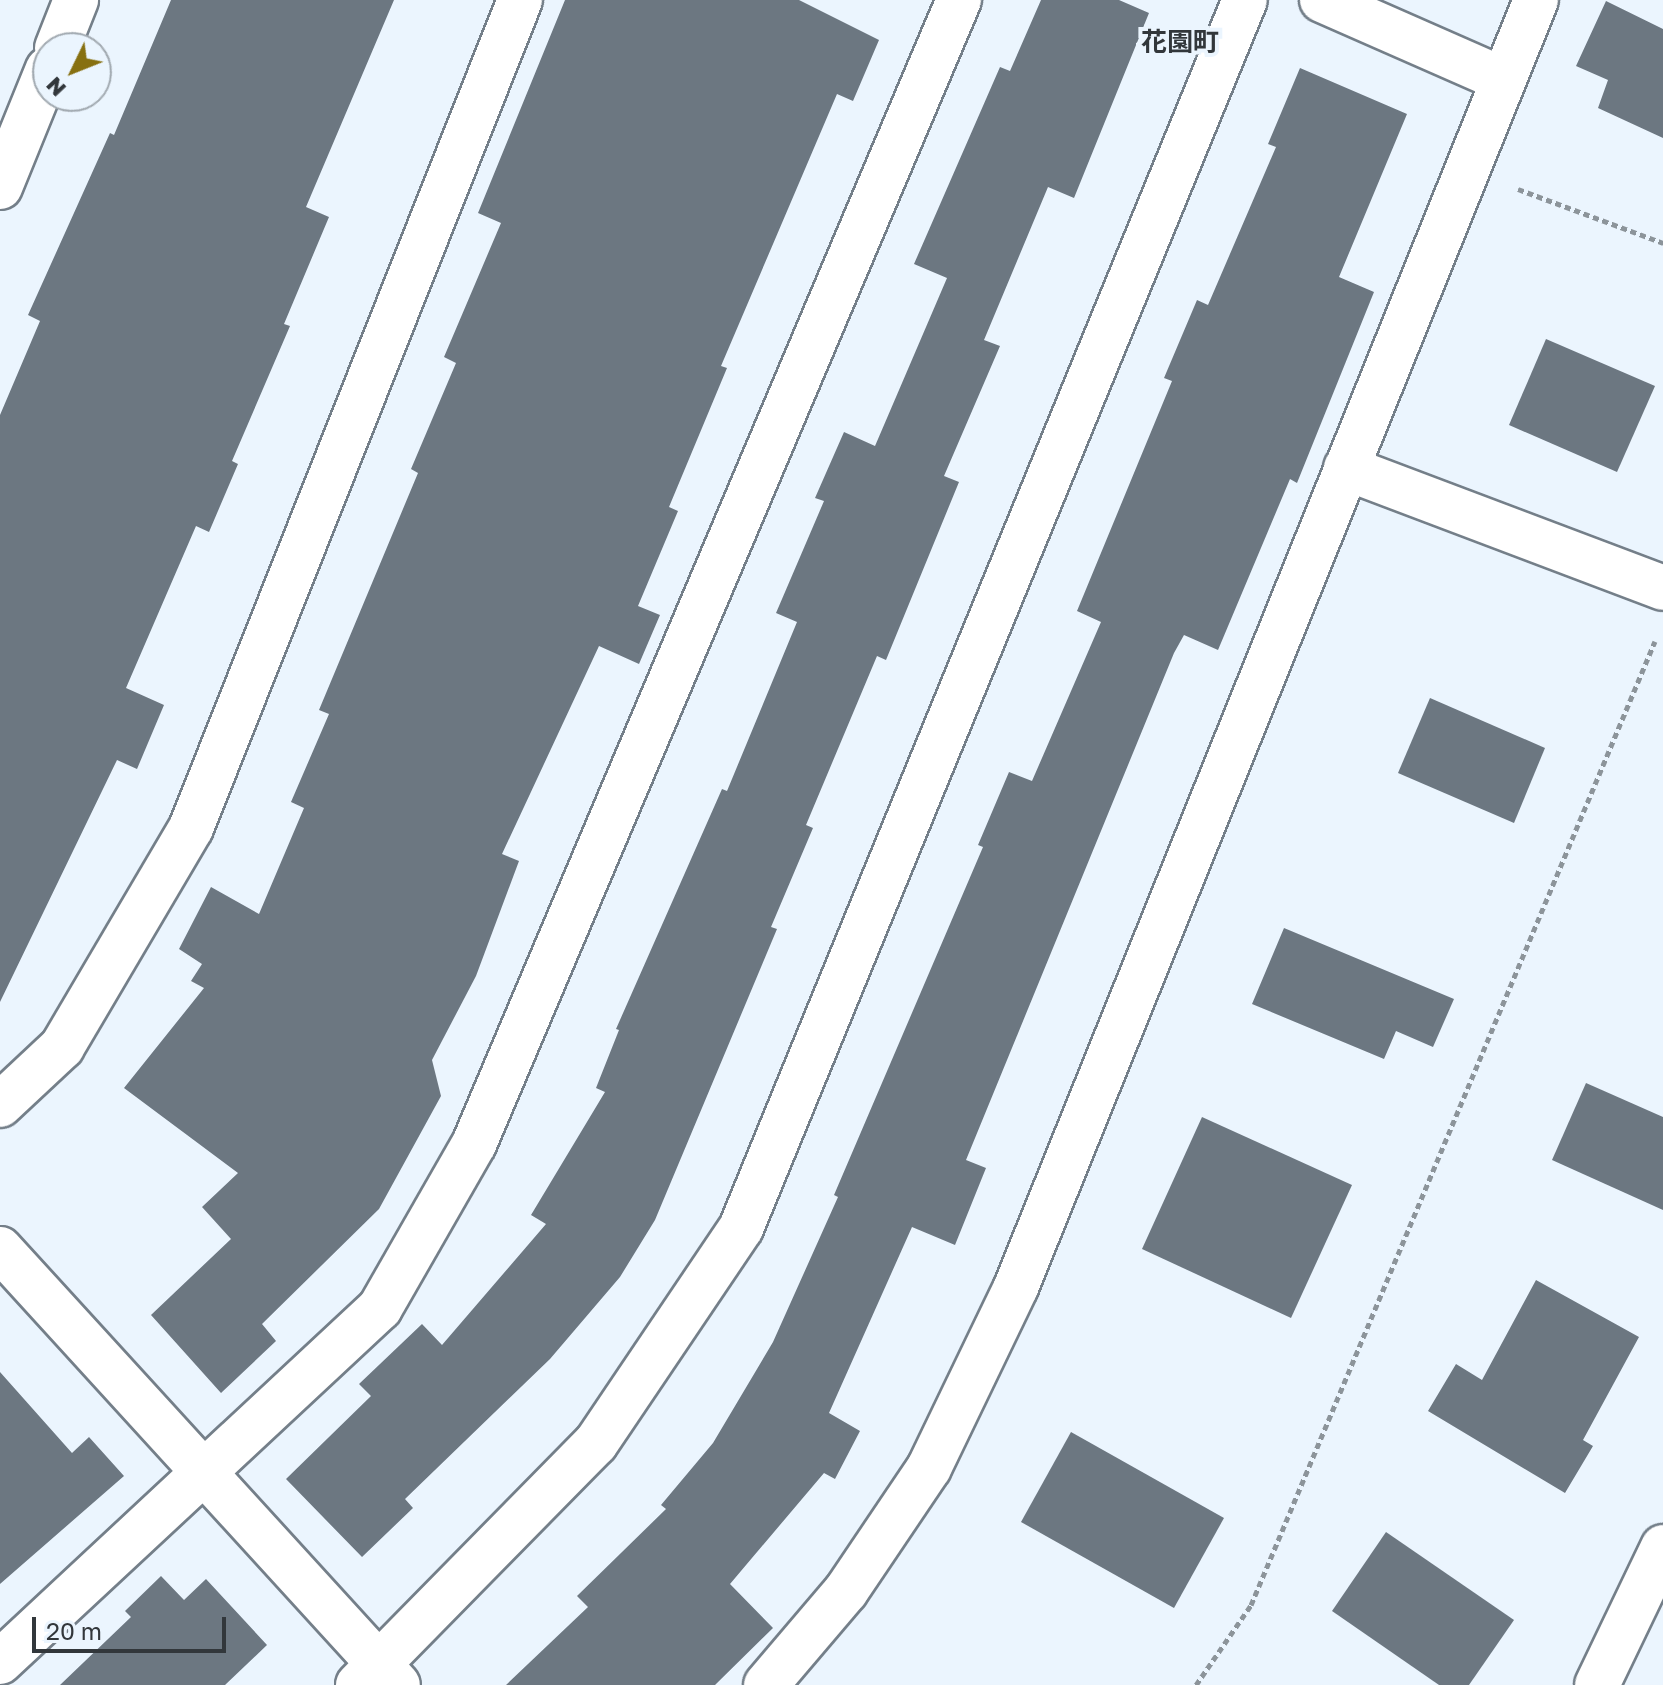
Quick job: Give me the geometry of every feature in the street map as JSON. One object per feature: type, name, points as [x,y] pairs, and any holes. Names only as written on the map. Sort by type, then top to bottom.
[{"type":"street","points":[[63,32],[76,0]]},
{"type":"street","points":[[0,1105],[62,1047],[191,828],[520,0]]},
{"type":"street","points":[[0,1662],[380,1308],[474,1144],[959,0]]},
{"type":"street","points":[[0,1249],[206,1470],[378,1679],[596,1443],[741,1228],[1245,0]]},
{"type":"street","points":[[1322,0],[1502,79]]},
{"type":"street","points":[[766,1685],[846,1591],[929,1468],[1016,1287],[1463,169],[1536,0]]},
{"type":"street","points":[[0,187],[32,108]]},
{"type":"street","points":[[1346,468],[1663,588]]},
{"type":"street","points":[[1597,1685],[1663,1547]]},
{"type":"path","points":[[1463,169],[1663,243]]},
{"type":"path","points":[[1196,1685],[1251,1605],[1264,1576],[1657,637]]},
{"type":"building","points":[[171,0],[394,0],[306,207],[329,217],[284,324],[290,326],[232,461],[238,464],[209,532],[196,526],[126,688],[164,705],[137,769],[117,760],[0,1002],[0,415],[40,321],[28,315],[110,133],[114,135]]},
{"type":"building","points":[[565,0],[799,0],[879,40],[853,101],[837,94],[721,366],[727,368],[669,507],[678,511],[638,606],[660,615],[639,664],[599,646],[502,854],[519,861],[476,976],[432,1060],[441,1096],[379,1209],[262,1324],[276,1341],[221,1393],[151,1315],[231,1239],[202,1207],[238,1173],[124,1088],[204,988],[191,981],[202,964],[179,949],[211,887],[259,914],[304,808],[291,802],[329,714],[319,710],[418,473],[411,469],[456,363],[444,357],[501,223],[478,213]]},
{"type":"building","points":[[1041,0],[1119,0],[1149,13],[1074,198],[1048,187],[984,340],[1000,346],[944,476],[959,482],[886,660],[877,656],[806,825],[813,828],[771,927],[777,929],[655,1220],[620,1277],[550,1359],[405,1499],[413,1508],[362,1557],[286,1479],[371,1396],[359,1384],[422,1324],[442,1345],[546,1224],[531,1215],[605,1092],[596,1088],[619,1030],[616,1029],[722,789],[727,791],[797,622],[776,613],[824,501],[815,498],[844,432],[875,446],[947,278],[914,264],[1000,67],[1010,71]]},
{"type":"building","points":[[1606,1],[1663,29],[1663,138],[1598,108],[1608,80],[1576,66]]},
{"type":"building","points":[[1300,68],[1407,114],[1339,277],[1374,292],[1297,483],[1290,479],[1218,650],[1184,635],[1174,653],[966,1160],[986,1168],[955,1245],[912,1227],[829,1413],[860,1431],[835,1479],[824,1473],[730,1584],[773,1628],[715,1685],[506,1685],[588,1607],[577,1596],[666,1509],[661,1505],[713,1443],[773,1342],[838,1197],[834,1195],[983,847],[978,845],[1009,772],[1032,781],[1101,622],[1077,611],[1172,381],[1164,378],[1197,300],[1208,305],[1276,147],[1268,144]]},
{"type":"building","points":[[1546,339],[1655,386],[1617,472],[1509,425]]},
{"type":"building","points":[[1430,698],[1545,748],[1514,823],[1398,773]]},
{"type":"building","points":[[1284,928],[1454,999],[1433,1047],[1396,1031],[1384,1059],[1252,1004]]},
{"type":"building","points":[[1586,1083],[1663,1117],[1663,1210],[1552,1160]]},
{"type":"building","points":[[1202,1117],[1352,1185],[1291,1318],[1142,1249]]},
{"type":"building","points":[[1536,1280],[1639,1337],[1583,1440],[1593,1446],[1565,1493],[1428,1411],[1456,1364],[1482,1380]]},
{"type":"building","points":[[0,1372],[72,1453],[89,1437],[124,1476],[0,1584]]},
{"type":"building","points":[[1071,1432],[1224,1518],[1174,1608],[1021,1522]]},
{"type":"building","points":[[1386,1532],[1514,1620],[1469,1685],[1439,1685],[1332,1611]]},
{"type":"building","points":[[161,1576],[184,1600],[206,1579],[267,1645],[225,1685],[60,1685],[131,1617],[125,1611]]},
{"type":"district","name":"花園町","points":[[1180,42]]}]
